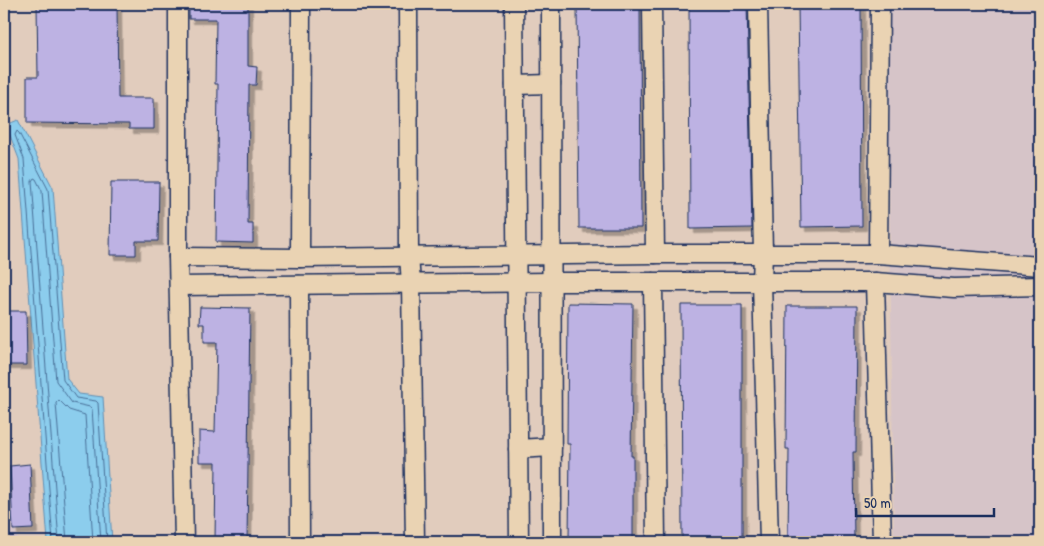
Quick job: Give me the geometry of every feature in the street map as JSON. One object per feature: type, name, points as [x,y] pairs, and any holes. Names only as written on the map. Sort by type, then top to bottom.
[{"type":"street","points":[[178,4],[178,257],[184,542]]},
{"type":"street","points":[[300,258],[301,4]]},
{"type":"street","points":[[408,4],[409,256],[415,542]]},
{"type":"street","points":[[514,4],[519,542]]},
{"type":"street","points":[[551,4],[552,542]]},
{"type":"street","points":[[652,4],[655,254]]},
{"type":"street","points":[[758,4],[764,253],[762,282],[769,542]]},
{"type":"street","points":[[878,254],[880,4]]},
{"type":"street","points":[[515,85],[551,84]]},
{"type":"street","points":[[178,257],[300,258],[764,253],[878,254],[1040,266]]},
{"type":"street","points":[[954,260],[954,288]]},
{"type":"street","points":[[180,286],[552,282],[875,282],[954,288],[1040,286]]},
{"type":"street","points":[[653,282],[656,542]]},
{"type":"street","points":[[875,282],[882,542]]},
{"type":"street","points":[[299,285],[300,542]]},
{"type":"street","points":[[518,449],[552,447]]},
{"type":"shaded area","points":[[887,4],[1040,4],[1040,542],[894,542]]},
{"type":"shaded area","points":[[4,457],[18,542],[4,542]]},
{"type":"water","points":[[18,120],[53,188],[67,379],[79,394],[103,397],[112,542],[48,542],[19,159],[6,125]]},
{"type":"building","points":[[37,4],[117,4],[118,98],[154,98],[154,129],[129,129],[129,124],[27,123],[27,77],[38,77]]},
{"type":"building","points":[[189,4],[248,4],[248,66],[257,67],[256,85],[249,85],[248,224],[253,224],[253,243],[216,242],[218,84],[215,84],[216,19],[189,19]]},
{"type":"building","points":[[577,4],[640,4],[641,228],[579,228]]},
{"type":"building","points":[[689,4],[747,4],[752,228],[690,229]]},
{"type":"building","points":[[798,4],[861,4],[862,226],[801,227]]},
{"type":"building","points":[[111,182],[159,182],[158,241],[136,241],[136,255],[110,255]]},
{"type":"building","points":[[568,303],[633,304],[631,456],[633,456],[633,542],[569,542],[570,444],[567,444]]},
{"type":"building","points":[[681,305],[742,305],[742,542],[682,542]]},
{"type":"building","points":[[787,306],[857,306],[856,452],[853,452],[854,542],[788,542],[789,449],[786,449]]},
{"type":"building","points":[[200,307],[250,308],[247,542],[215,542],[216,462],[199,462],[199,431],[215,432],[217,342],[204,342],[204,324],[199,324]]},
{"type":"building","points":[[4,311],[26,311],[27,365],[4,365]]},
{"type":"building","points":[[30,464],[33,529],[13,530],[10,466]]}]
